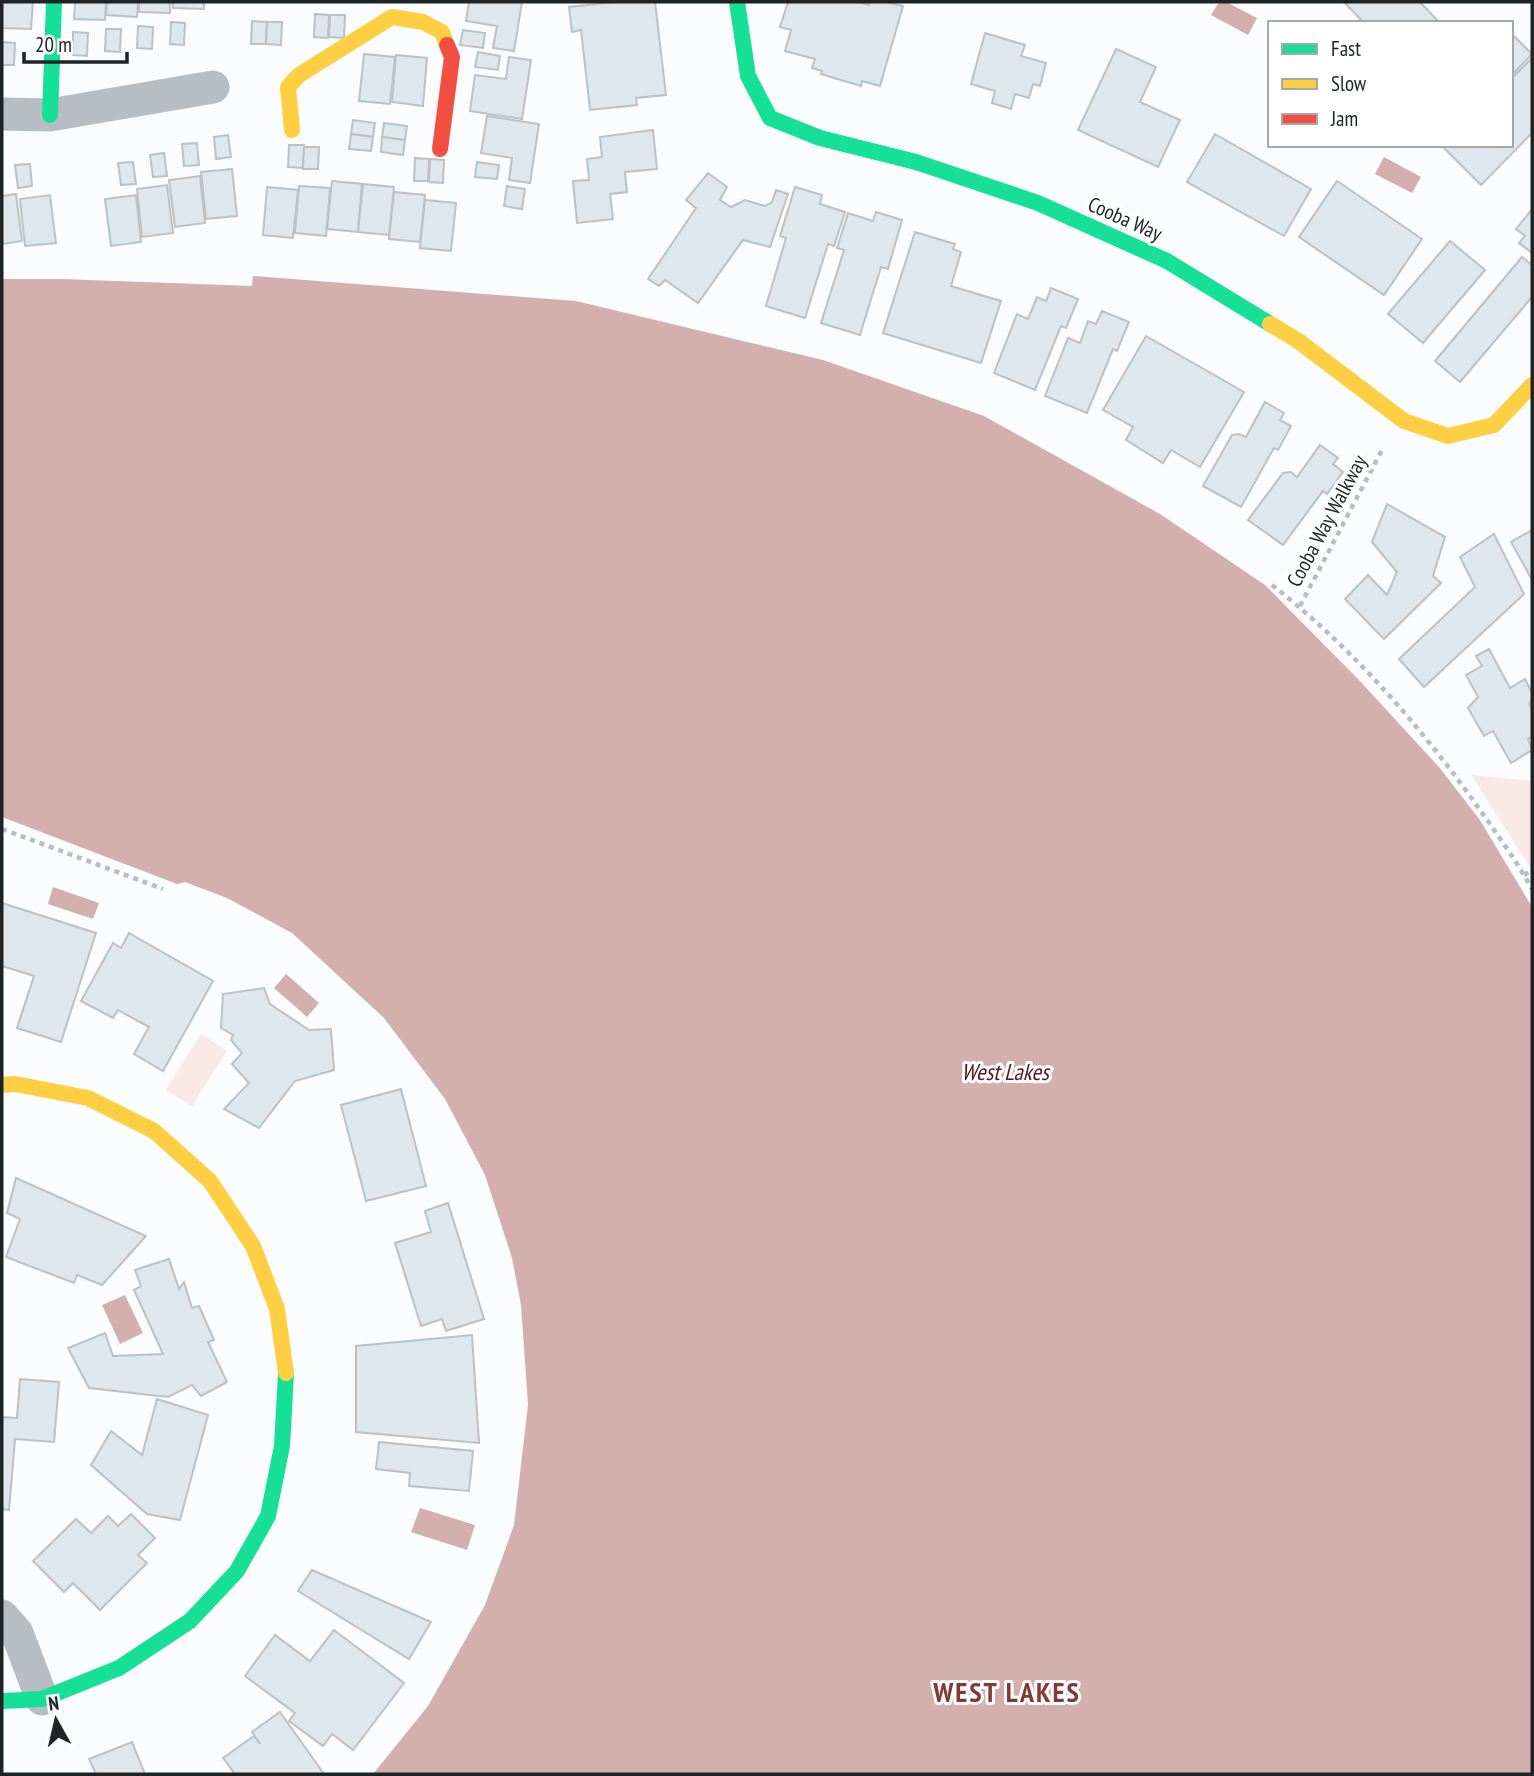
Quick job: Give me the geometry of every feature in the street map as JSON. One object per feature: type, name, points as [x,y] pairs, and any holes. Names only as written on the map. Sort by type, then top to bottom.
[{"type":"street","points":[[51,115],[54,2]]},
{"type":"street","name":"Cooba Way","points":[[737,2],[748,76],[770,118],[820,138],[916,162],[1038,203],[1167,261],[1297,340],[1404,421],[1448,436],[1494,425],[1532,385]]},
{"type":"street","points":[[292,130],[288,87],[299,75],[392,9],[442,32],[452,57],[440,149]]},
{"type":"street","points":[[2,114],[51,115],[213,87]]},
{"type":"street","points":[[2,1085],[15,1084],[88,1098],[154,1130],[210,1181],[253,1246],[277,1309],[287,1380],[282,1446],[268,1516],[237,1571],[190,1621],[119,1668],[41,1699],[2,1701]]},
{"type":"street","points":[[2,1616],[17,1633],[41,1699]]},
{"type":"path","name":"Cooba Way Walkway","points":[[1300,606],[1382,450]]},
{"type":"path","points":[[1272,585],[1300,606],[1375,679],[1438,753],[1532,889]]},
{"type":"path","points":[[2,829],[163,889]]},
{"type":"path","points":[[1524,875],[1532,870]]},
{"type":"shaded area","points":[[1471,775],[1532,781],[1532,870]]},
{"type":"shaded area","points":[[201,1034],[227,1051],[192,1106],[166,1090]]},
{"type":"water","points":[[1219,2],[1226,2],[1257,18],[1248,35],[1211,15]]},
{"type":"water","points":[[1384,157],[1421,177],[1412,193],[1375,174]]},
{"type":"water","name":"West Lakes","points":[[253,276],[576,301],[823,360],[984,416],[1160,514],[1265,585],[1358,679],[1439,767],[1480,820],[1532,907],[1532,1774],[373,1774],[428,1706],[485,1605],[514,1525],[528,1405],[521,1305],[512,1258],[485,1175],[445,1099],[384,1018],[292,933],[227,898],[185,882],[177,884],[2,817],[2,279],[252,286]]},
{"type":"water","points":[[53,887],[99,903],[93,919],[48,904]]},
{"type":"water","points":[[286,974],[319,1003],[307,1017],[274,988]]},
{"type":"water","points":[[125,1295],[143,1333],[120,1344],[102,1305]]},
{"type":"water","points":[[420,1508],[475,1525],[467,1550],[411,1532]]},
{"type":"building","points":[[2,2],[33,2],[31,29],[2,28]]},
{"type":"building","points":[[75,2],[106,2],[105,20],[74,19]]},
{"type":"building","points":[[107,2],[138,2],[137,17],[106,15]]},
{"type":"building","points":[[139,2],[170,2],[170,13],[139,12]]},
{"type":"building","points":[[173,2],[204,2],[204,9],[173,8]]},
{"type":"building","points":[[469,2],[522,2],[514,51],[493,48],[497,26],[466,21]]},
{"type":"building","points":[[616,2],[655,2],[666,95],[636,98],[637,105],[590,110],[581,30],[572,32],[569,7]]},
{"type":"building","points":[[788,2],[858,2],[869,5],[870,2],[887,2],[903,6],[880,86],[862,81],[861,86],[821,74],[822,71],[812,68],[815,59],[785,51],[791,30],[780,27]]},
{"type":"building","points":[[1344,2],[1420,2],[1438,21],[1362,21]]},
{"type":"building","points":[[315,14],[329,15],[328,38],[314,37]]},
{"type":"building","points":[[330,15],[345,15],[344,38],[329,37]]},
{"type":"building","points":[[252,21],[267,22],[266,44],[251,44]]},
{"type":"building","points":[[171,22],[185,23],[184,45],[170,44]]},
{"type":"building","points":[[267,22],[282,22],[281,45],[266,44]]},
{"type":"building","points":[[138,26],[153,27],[152,49],[137,48]]},
{"type":"building","points":[[106,29],[121,29],[120,52],[105,51]]},
{"type":"building","points":[[463,30],[485,33],[483,48],[460,45]]},
{"type":"building","points":[[73,32],[88,33],[87,56],[73,55]]},
{"type":"building","points":[[985,33],[1025,45],[1021,56],[1046,63],[1040,86],[1033,84],[1029,98],[1015,94],[1011,109],[992,103],[995,91],[971,84]]},
{"type":"building","points":[[1513,35],[1532,54],[1513,74]]},
{"type":"building","points":[[2,42],[15,43],[14,65],[2,65]]},
{"type":"building","points":[[1116,49],[1156,67],[1140,102],[1180,120],[1158,167],[1078,130]]},
{"type":"building","points":[[478,52],[500,56],[498,70],[475,67]]},
{"type":"building","points":[[364,54],[395,57],[390,104],[359,101]]},
{"type":"building","points":[[396,55],[427,58],[423,106],[392,102]]},
{"type":"building","points":[[509,57],[531,60],[522,119],[470,111],[475,75],[506,79]]},
{"type":"building","points":[[1532,58],[1532,133],[1481,185],[1444,148],[1513,147],[1513,77]]},
{"type":"building","points":[[487,116],[539,124],[530,183],[509,180],[512,158],[481,153]]},
{"type":"building","points":[[353,120],[375,123],[373,137],[351,134]]},
{"type":"building","points":[[384,123],[407,126],[405,140],[382,137]]},
{"type":"building","points":[[653,130],[657,169],[625,172],[627,192],[610,194],[613,219],[577,223],[573,181],[589,180],[587,159],[602,157],[600,137]]},
{"type":"building","points":[[351,134],[373,137],[371,151],[349,149]]},
{"type":"building","points":[[1215,134],[1311,189],[1284,236],[1187,182]]},
{"type":"building","points":[[228,135],[231,157],[216,159],[214,137]]},
{"type":"building","points":[[382,137],[405,140],[403,155],[381,152]]},
{"type":"building","points":[[197,143],[199,165],[184,166],[182,144]]},
{"type":"building","points":[[289,145],[304,145],[303,168],[288,167]]},
{"type":"building","points":[[304,147],[319,147],[318,169],[303,169]]},
{"type":"building","points":[[164,153],[167,176],[153,177],[150,155]]},
{"type":"building","points":[[415,158],[429,159],[428,181],[414,181]]},
{"type":"building","points":[[430,159],[444,160],[443,183],[429,182]]},
{"type":"building","points":[[133,162],[136,184],[121,185],[118,163]]},
{"type":"building","points":[[477,162],[499,165],[497,179],[475,177]]},
{"type":"building","points":[[30,164],[32,186],[18,188],[15,165]]},
{"type":"building","points":[[232,169],[237,216],[206,219],[201,172]]},
{"type":"building","points":[[708,173],[727,187],[720,200],[731,207],[745,200],[765,206],[772,202],[776,190],[788,194],[770,247],[743,240],[698,303],[665,280],[659,286],[648,279],[696,208],[686,200]]},
{"type":"building","points":[[200,176],[205,223],[175,227],[169,180]]},
{"type":"building","points":[[332,181],[362,184],[358,232],[327,229]]},
{"type":"building","points":[[1337,181],[1422,239],[1384,295],[1299,237]]},
{"type":"building","points":[[363,184],[394,187],[389,235],[358,232]]},
{"type":"building","points":[[167,185],[173,233],[142,237],[137,189]]},
{"type":"building","points":[[299,186],[330,188],[326,236],[295,233]]},
{"type":"building","points":[[507,186],[525,189],[522,209],[504,206]]},
{"type":"building","points":[[267,187],[298,190],[293,238],[263,235]]},
{"type":"building","points":[[795,187],[822,195],[820,204],[845,212],[834,246],[828,244],[805,318],[766,306],[786,238],[780,236]]},
{"type":"building","points":[[394,192],[425,195],[420,242],[389,239]]},
{"type":"building","points":[[16,194],[22,241],[2,244],[2,196]]},
{"type":"building","points":[[50,195],[56,243],[25,246],[20,199]]},
{"type":"building","points":[[136,195],[141,242],[111,246],[105,199]]},
{"type":"building","points":[[425,200],[456,203],[451,251],[420,248]]},
{"type":"building","points":[[1532,209],[1532,253],[1519,243],[1525,236],[1516,229]]},
{"type":"building","points":[[876,212],[902,220],[888,269],[881,267],[860,335],[821,323],[844,250],[837,248],[848,213],[873,221]]},
{"type":"building","points":[[915,232],[955,244],[953,249],[961,252],[951,286],[1001,301],[981,363],[883,333]]},
{"type":"building","points":[[1450,241],[1485,270],[1423,343],[1388,314]]},
{"type":"building","points":[[1522,257],[1532,265],[1532,297],[1460,382],[1435,361]]},
{"type":"building","points":[[1051,288],[1078,299],[1066,328],[1061,326],[1035,390],[994,373],[1017,314],[1028,319],[1037,297],[1046,301]]},
{"type":"building","points":[[1102,311],[1129,322],[1117,351],[1113,349],[1087,413],[1045,396],[1068,338],[1080,343],[1088,321],[1096,324]]},
{"type":"building","points":[[1146,336],[1244,392],[1200,467],[1171,450],[1163,463],[1126,440],[1133,427],[1103,410]]},
{"type":"building","points":[[1265,402],[1284,413],[1280,420],[1291,426],[1278,450],[1274,448],[1241,507],[1203,486],[1232,435],[1246,437]]},
{"type":"building","points":[[1320,445],[1338,458],[1333,464],[1343,472],[1327,494],[1323,491],[1283,545],[1248,520],[1283,473],[1291,472],[1297,477]]},
{"type":"building","points":[[1387,504],[1445,537],[1433,576],[1441,583],[1384,639],[1345,599],[1368,575],[1387,595],[1397,572],[1372,542]]},
{"type":"building","points":[[1532,530],[1532,577],[1531,578],[1511,542]]},
{"type":"building","points":[[1494,534],[1524,594],[1424,687],[1399,659],[1475,587],[1460,557]]},
{"type":"building","points":[[1489,649],[1510,688],[1525,679],[1532,693],[1529,704],[1532,709],[1532,737],[1528,739],[1532,750],[1511,763],[1493,731],[1484,736],[1468,708],[1478,697],[1466,675],[1482,666],[1476,656]]},
{"type":"building","points":[[2,903],[96,933],[61,1042],[17,1028],[34,976],[2,966]]},
{"type":"building","points":[[129,933],[213,981],[163,1071],[134,1054],[149,1027],[118,1010],[113,1018],[81,1001],[113,943],[121,948]]},
{"type":"building","points":[[264,988],[270,1004],[309,1030],[331,1029],[334,1070],[295,1081],[259,1128],[224,1109],[249,1083],[232,1064],[242,1053],[231,1040],[233,1035],[221,1028],[223,994]]},
{"type":"building","points":[[401,1089],[426,1186],[366,1201],[341,1105]]},
{"type":"building","points":[[16,1178],[146,1236],[102,1285],[77,1275],[74,1283],[6,1257],[20,1219],[7,1213]]},
{"type":"building","points":[[448,1203],[484,1319],[446,1331],[442,1319],[421,1326],[395,1243],[431,1232],[425,1211]]},
{"type":"building","points":[[169,1259],[179,1289],[184,1282],[192,1308],[199,1306],[214,1340],[208,1342],[227,1382],[201,1396],[192,1385],[168,1397],[89,1388],[68,1348],[105,1333],[113,1356],[163,1354],[134,1290],[141,1286],[135,1270]]},
{"type":"building","points":[[472,1335],[479,1443],[356,1432],[356,1346]]},
{"type":"building","points":[[20,1379],[59,1382],[54,1442],[15,1439],[9,1510],[2,1509],[2,1417],[17,1418]]},
{"type":"building","points":[[157,1399],[208,1415],[180,1520],[147,1514],[91,1465],[111,1431],[142,1455]]},
{"type":"building","points":[[379,1442],[473,1451],[469,1491],[409,1486],[410,1473],[376,1469]]},
{"type":"building","points":[[131,1514],[155,1538],[138,1555],[147,1563],[100,1610],[73,1583],[64,1592],[33,1561],[76,1519],[91,1533],[108,1516],[118,1526]]},
{"type":"building","points":[[312,1570],[431,1622],[409,1659],[298,1591]]},
{"type":"building","points":[[334,1630],[404,1683],[353,1750],[332,1734],[323,1746],[289,1721],[295,1713],[245,1676],[275,1635],[310,1661]]},
{"type":"building","points":[[280,1712],[324,1774],[235,1774],[223,1758],[254,1736],[260,1744],[252,1732]]},
{"type":"building","points":[[132,1742],[145,1774],[96,1774],[89,1759]]},
{"type":"traffic: fast","points":[[50,115],[54,2]]},
{"type":"traffic: fast","points":[[737,2],[748,76],[770,118],[820,138],[916,162],[1038,203],[1167,261],[1270,324]]},
{"type":"traffic: fast","points":[[2,1701],[42,1699],[119,1668],[190,1621],[237,1571],[268,1516],[282,1446],[286,1373]]},
{"type":"traffic: slow","points":[[292,130],[288,87],[299,75],[392,17],[423,22],[442,32],[447,45]]},
{"type":"traffic: slow","points":[[1270,324],[1297,340],[1404,421],[1448,436],[1494,425],[1532,385]]},
{"type":"traffic: slow","points":[[2,1085],[15,1084],[88,1098],[154,1131],[210,1181],[253,1246],[277,1309],[286,1373]]},
{"type":"traffic: jam","points":[[440,149],[452,57],[447,45]]},
{"type":"district","name":"WEST LAKES","points":[[1007,1692]]}]
